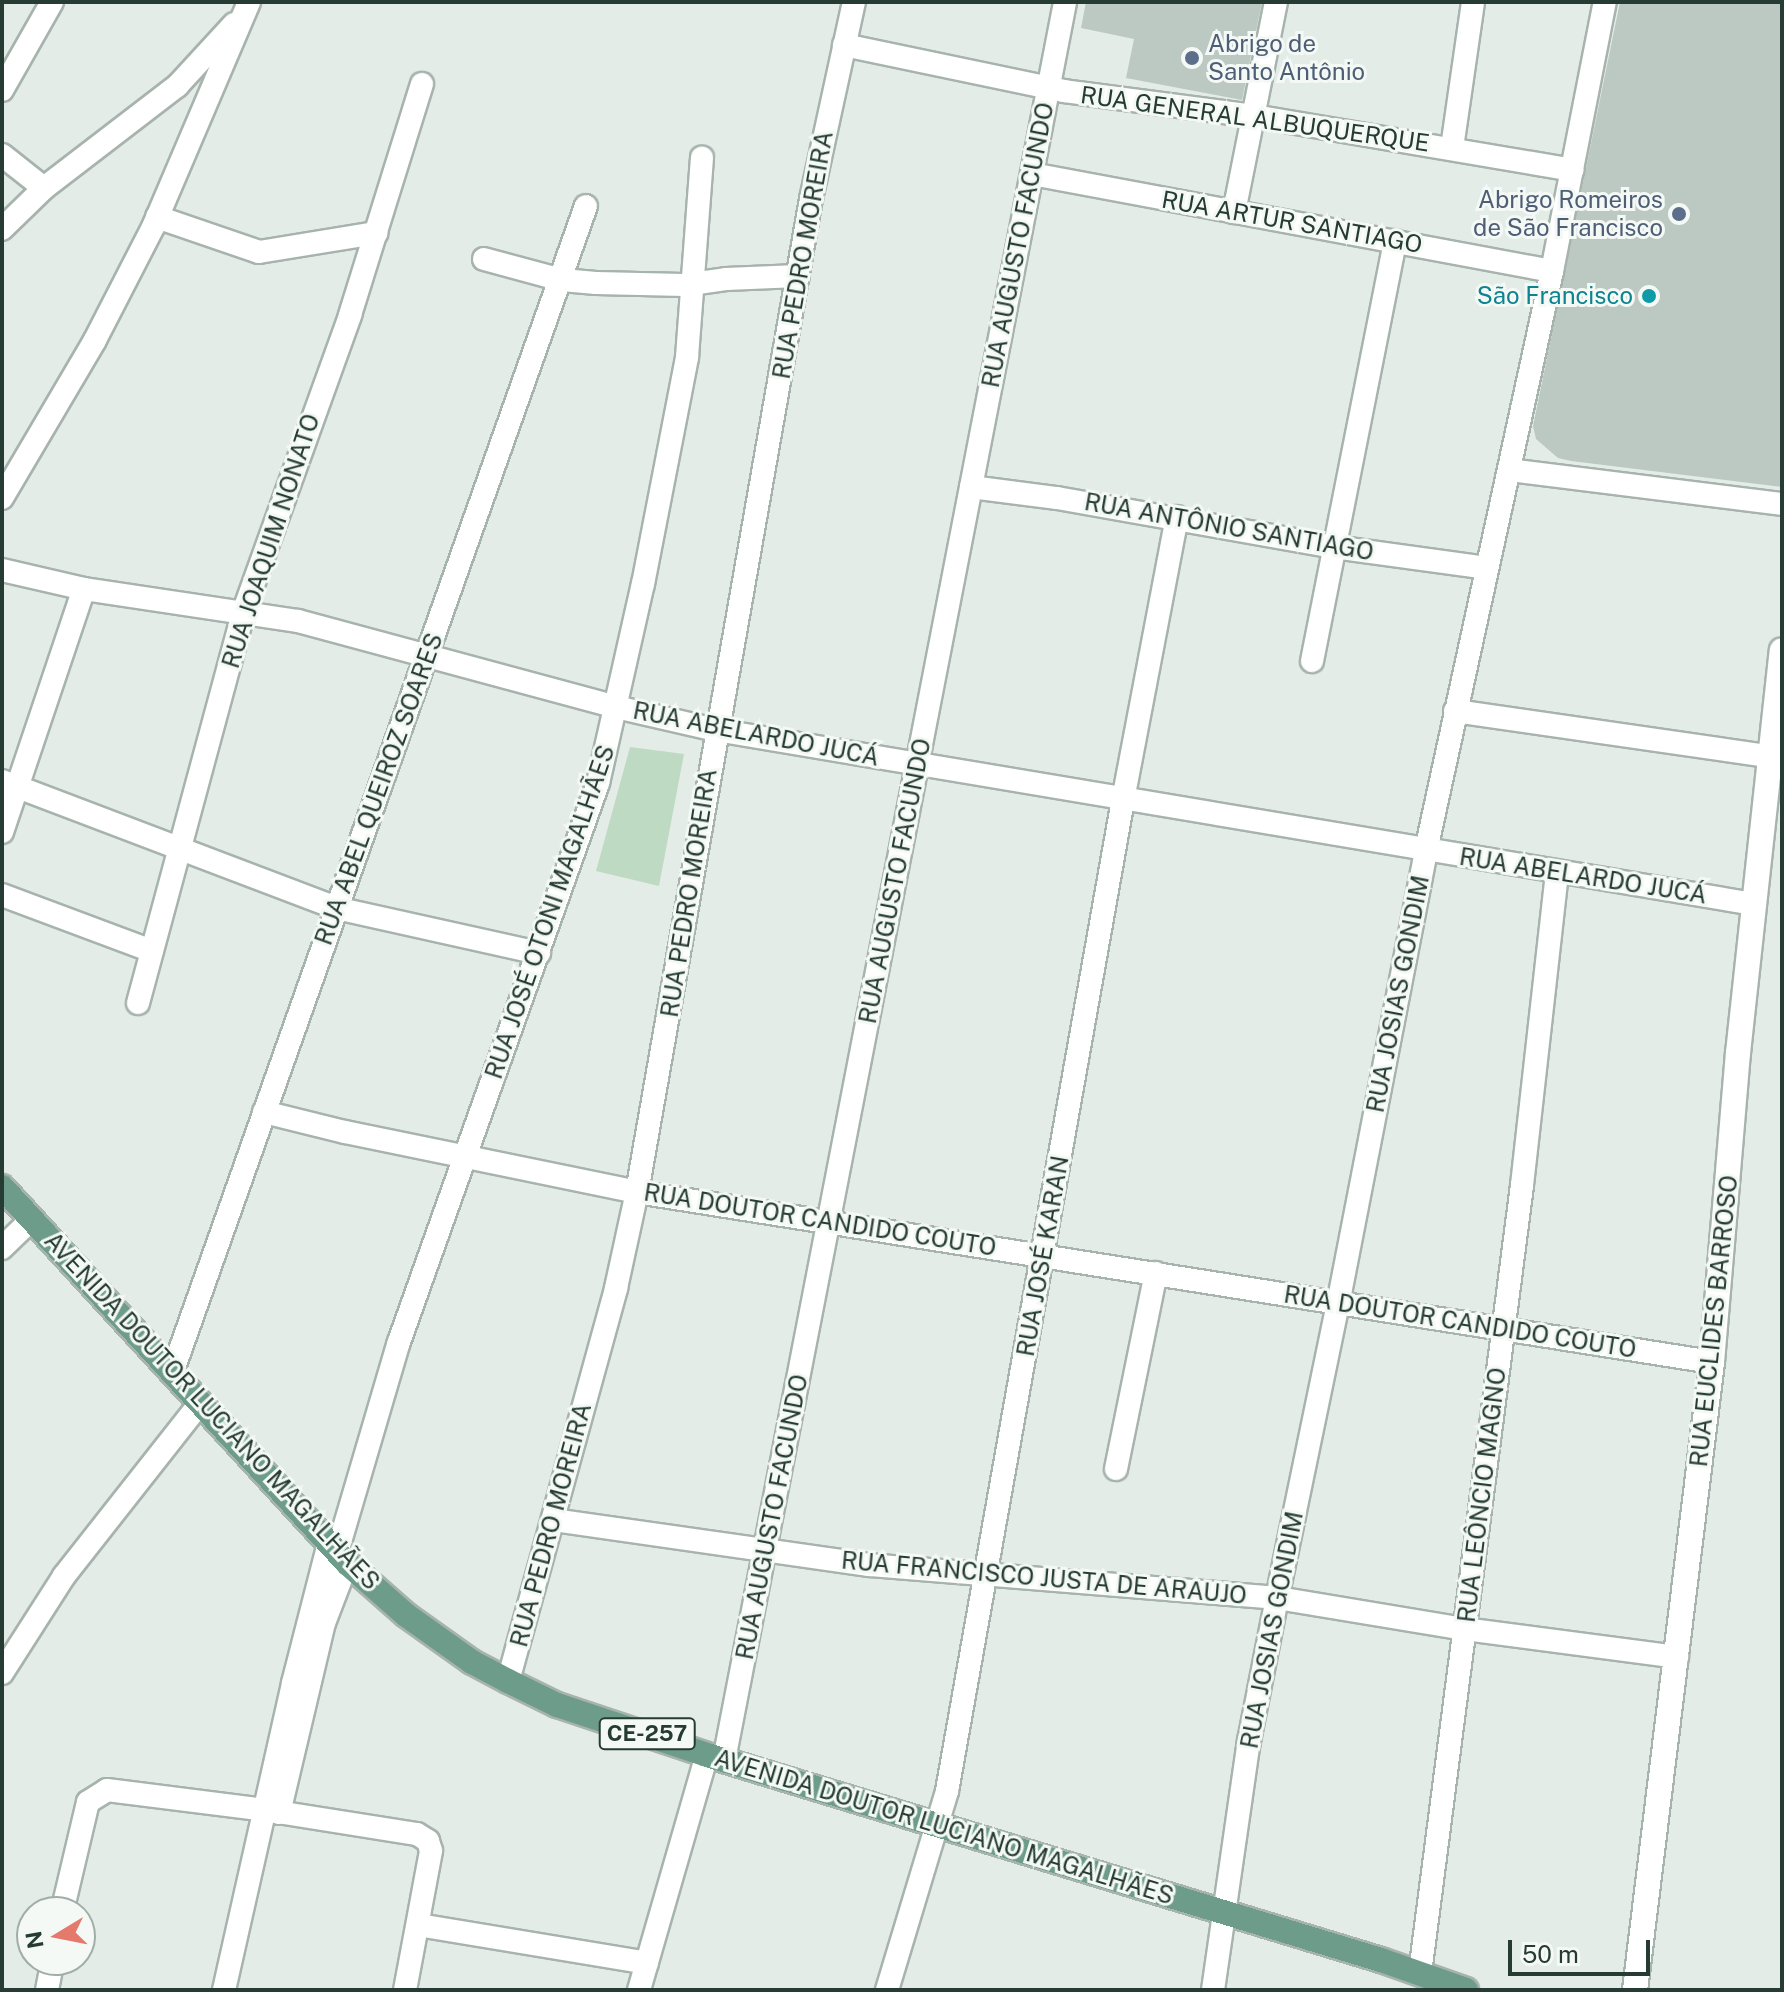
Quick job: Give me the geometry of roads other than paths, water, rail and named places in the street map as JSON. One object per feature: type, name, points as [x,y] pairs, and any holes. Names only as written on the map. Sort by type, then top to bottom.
[{"type":"main road","name":"AVENIDA DOUTOR LUCIANO MAGALHÃES","points":[[2,1187],[338,1553],[406,1615],[472,1662],[557,1705],[715,1757],[1420,1973],[1466,1990]]},
{"type":"street","points":[[2,90],[52,2]]},
{"type":"street","name":"RUA PEDRO MOREIRA","points":[[508,1681],[616,1288],[637,1192],[823,133],[854,2]]},
{"type":"street","name":"RUA AUGUSTO FACUNDO","points":[[639,1990],[715,1757],[766,1552],[1065,2]]},
{"type":"street","points":[[1234,212],[1276,2]]},
{"type":"street","points":[[1452,148],[1473,2]]},
{"type":"street","name":"RUA JOSIAS GONDIM","points":[[1213,1990],[1249,1741],[1277,1598],[1426,850],[1552,271],[1605,2]]},
{"type":"street","points":[[2,229],[44,188],[177,86],[246,7]]},
{"type":"street","points":[[2,498],[95,340],[157,217],[246,7]]},
{"type":"street","name":"RUA GENERAL ALBUQUERQUE","points":[[844,45],[1048,88],[1254,116],[1572,170]]},
{"type":"street","name":"RUA JOAQUIM NONATO","points":[[138,1003],[243,613],[376,233],[422,84]]},
{"type":"street","points":[[2,155],[44,188]]},
{"type":"street","name":"RUA JOSÉ OTONI MAGALHÃES","points":[[272,1811],[338,1553],[399,1342],[598,783],[675,428],[687,357],[702,158]]},
{"type":"street","name":"RUA ARTUR SANTIAGO","points":[[1032,174],[1552,271]]},
{"type":"street","name":"RUA ABEL QUEIROZ SOARES","points":[[172,1373],[586,206]]},
{"type":"street","points":[[157,217],[259,252],[376,233]]},
{"type":"street","points":[[1312,661],[1395,241]]},
{"type":"street","points":[[484,259],[562,280],[693,284],[726,279],[798,276]]},
{"type":"street","points":[[1509,470],[1782,504]]},
{"type":"street","name":"RUA ANTÔNIO SANTIAGO","points":[[971,487],[1177,517],[1334,547],[1487,568]]},
{"type":"street","name":"RUA JOSÉ KARAN","points":[[887,1990],[939,1826],[1044,1255],[1123,800],[1177,517]]},
{"type":"street","name":"RUA ABELARDO JUCÁ","points":[[2,570],[84,589],[312,624],[616,707],[716,730],[1754,904]]},
{"type":"street","points":[[2,832],[9,784],[84,589]]},
{"type":"street","name":"RUA EUCLIDES BARROSO","points":[[1635,1990],[1712,1362],[1768,756],[1782,650]]},
{"type":"street","points":[[1455,711],[1768,756]]},
{"type":"street","points":[[9,784],[336,908],[539,953]]},
{"type":"street","name":"RUA LEÔNCIO MAGNO","points":[[1420,1973],[1503,1327],[1557,873]]},
{"type":"street","points":[[2,895],[152,951]]},
{"type":"street","name":"RUA DOUTOR CANDIDO COUTO","points":[[264,1112],[637,1192],[1712,1362]]},
{"type":"street","points":[[2,1248],[32,1219]]},
{"type":"street","points":[[1116,1469],[1156,1273]]},
{"type":"street","points":[[2,1673],[64,1576],[200,1403]]},
{"type":"street","name":"RUA FRANCISCO JUSTA DE ARAUJO","points":[[553,1520],[766,1552],[986,1575],[1277,1598],[1465,1629],[1677,1657]]},
{"type":"street","points":[[66,1896],[88,1802],[107,1790],[272,1811],[425,1837],[431,1851],[405,1990]]},
{"type":"street","points":[[224,1990],[272,1811]]},
{"type":"street","points":[[240,1990],[272,1811]]},
{"type":"street","points":[[418,1925],[647,1963]]},
{"type":"place","name":"Abrigo de Santo Antônio","points":[[1192,58]]},
{"type":"place","name":"Abrigo Romeiros de São Francisco","points":[[1679,214]]},
{"type":"place","name":"São Francisco","points":[[1649,296]]}]
